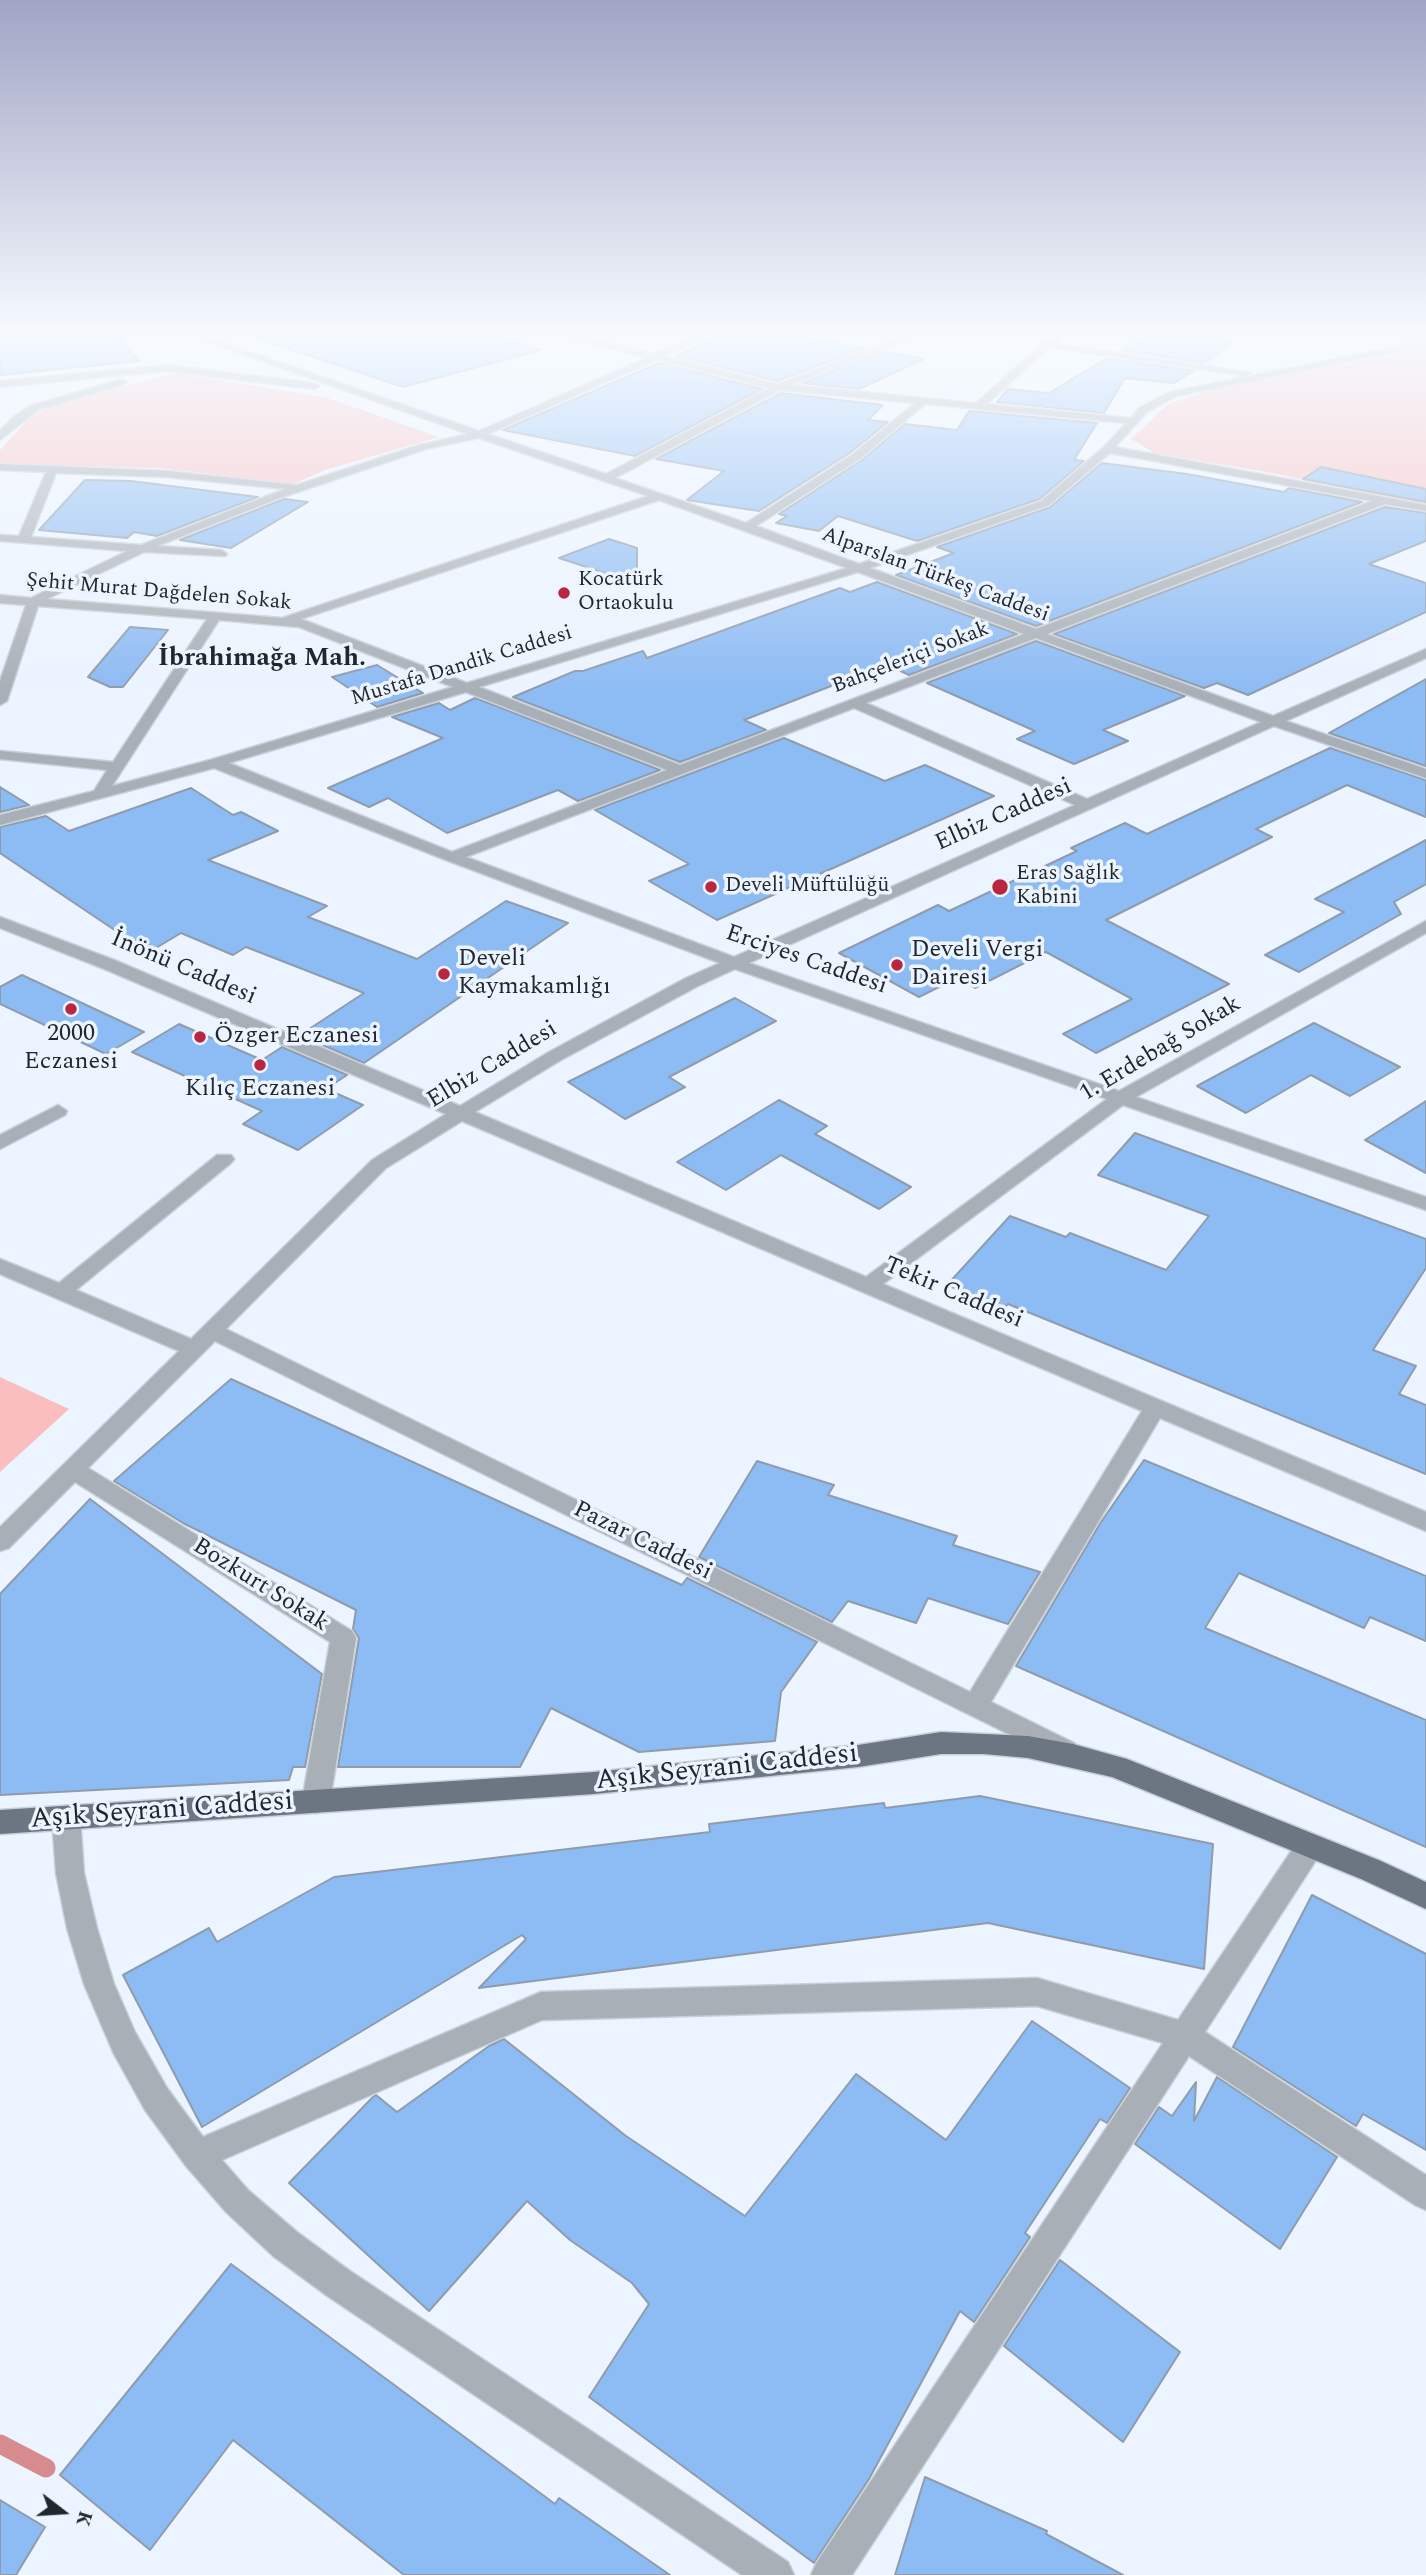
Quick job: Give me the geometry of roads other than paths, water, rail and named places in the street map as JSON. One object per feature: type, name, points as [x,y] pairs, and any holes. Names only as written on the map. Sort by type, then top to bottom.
[{"type":"main road","name":"Aşık Seyrani Caddesi","points":[[0,1822],[594,1783],[858,1756],[941,1744],[1028,1747],[1117,1767],[1426,1896]]},
{"type":"street","points":[[0,701],[33,602],[139,549],[299,488],[406,452]]},
{"type":"street","name":"Alparslan Türkeş Caddesi","points":[[527,452],[747,527],[1275,722],[1426,774]]},
{"type":"street","points":[[605,479],[655,452]]},
{"type":"street","points":[[747,527],[862,452]]},
{"type":"street","name":"Mustafa Dandik Caddesi","points":[[0,820],[215,763],[860,568],[1045,503],[1104,452]]},
{"type":"street","points":[[1125,452],[1426,508]]},
{"type":"street","points":[[0,467],[189,476],[299,488]]},
{"type":"street","points":[[23,541],[53,468]]},
{"type":"street","points":[[281,622],[657,496]]},
{"type":"street","name":"Bahçeleriçi Sokak","points":[[452,857],[1385,500]]},
{"type":"street","points":[[0,538],[221,554]]},
{"type":"street","name":"Şehit Murat Dağdelen Sokak","points":[[0,599],[301,624],[471,687],[680,770]]},
{"type":"street","points":[[99,794],[215,616]]},
{"type":"street","name":"Elbiz Caddesi","points":[[0,1542],[379,1164],[624,1018],[734,963],[1426,653]]},
{"type":"street","points":[[853,703],[1088,805]]},
{"type":"street","points":[[0,755],[117,767]]},
{"type":"street","name":"Erciyes Caddesi","points":[[215,763],[452,857],[734,963],[1426,1204]]},
{"type":"street","name":"İnönü Caddesi","points":[[0,922],[108,964],[461,1113]]},
{"type":"street","name":"1. Erdebağ Sokak","points":[[867,1286],[1122,1097],[1426,926]]},
{"type":"street","points":[[1406,937],[1426,947]]},
{"type":"street","points":[[0,1143],[58,1111]]},
{"type":"street","name":"Tekir Caddesi","points":[[461,1113],[1426,1522]]},
{"type":"street","points":[[61,1292],[224,1159]]},
{"type":"street","points":[[0,1266],[192,1348]]},
{"type":"street","name":"Pazar Caddesi","points":[[211,1330],[1073,1755]]},
{"type":"street","points":[[975,1706],[1155,1408]]},
{"type":"street","name":"Bozkurt Sokak","points":[[72,1469],[344,1638],[316,1801]]},
{"type":"street","points":[[65,1818],[71,1873],[82,1928],[99,1984],[124,2042],[156,2099],[197,2155],[237,2201],[285,2244],[317,2268],[775,2575]]},
{"type":"street","points":[[830,2575],[1310,1846]]},
{"type":"street","points":[[197,2155],[541,2006],[1037,1992],[1185,2036],[1426,2194]]},
{"type":"waterway","points":[[0,2444],[46,2468]]},
{"type":"place","name":"Kocatürk Ortaokulu","points":[[564,593]]},
{"type":"place","name":"Develi Müftülüğü","points":[[711,887]]},
{"type":"place","name":"Eras Sağlık Kabini","points":[[1000,887]]},
{"type":"place","name":"Develi Vergi Dairesi","points":[[897,965]]},
{"type":"place","name":"Develi Kaymakamlığı","points":[[444,974]]},
{"type":"place","name":"2000 Eczanesi","points":[[71,1009]]},
{"type":"place","name":"Özger Eczanesi","points":[[200,1037]]},
{"type":"place","name":"Kılıç Eczanesi","points":[[260,1065]]},
{"type":"district","name":"İbrahimağa Mah.","points":[[262,660]]}]
